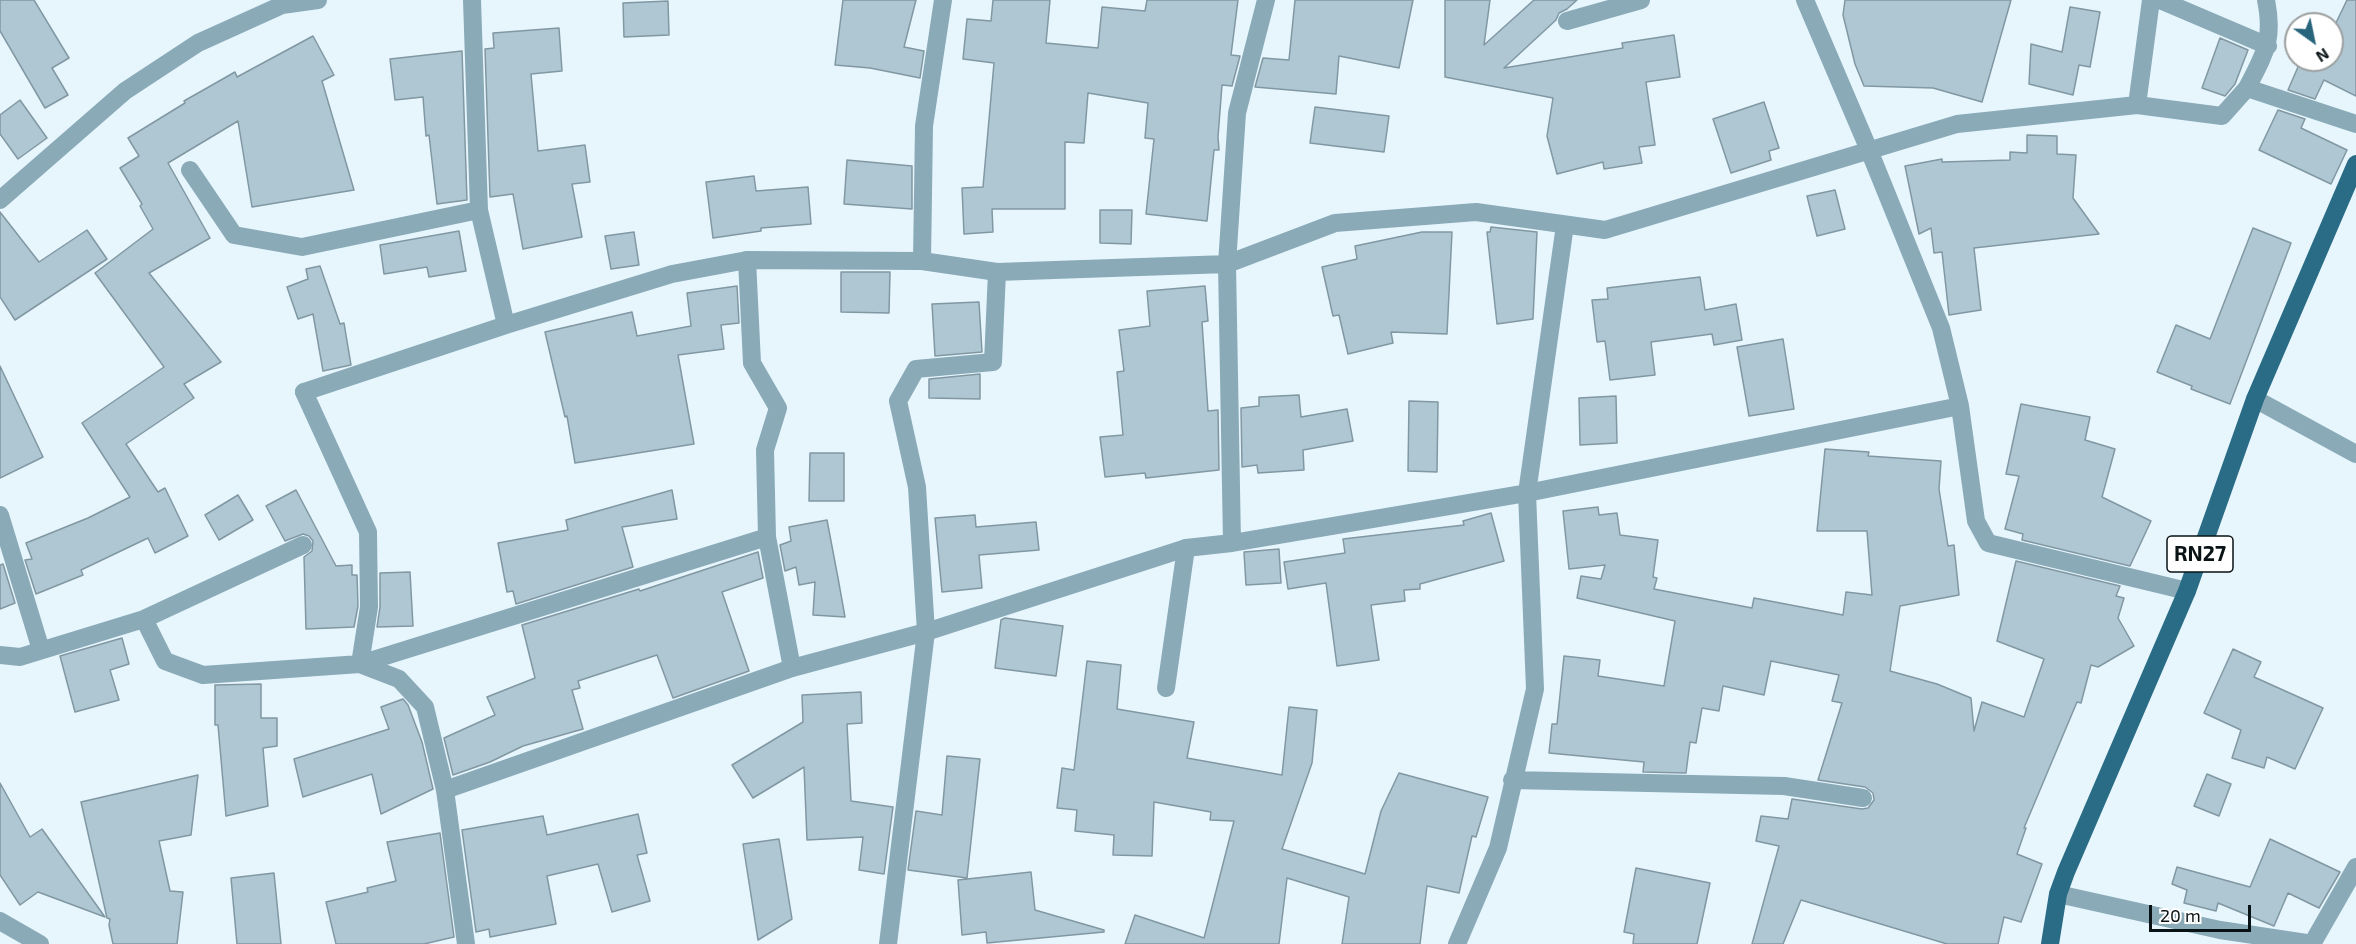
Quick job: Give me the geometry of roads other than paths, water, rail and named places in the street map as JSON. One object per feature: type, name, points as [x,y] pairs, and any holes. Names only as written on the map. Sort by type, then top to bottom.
[{"type":"main road","name":"RN27","points":[[2050,944],[2058,894],[2187,591],[2255,399],[2356,164]]},
{"type":"street","points":[[0,200],[124,91],[189,49],[282,5],[318,0]]},
{"type":"street","points":[[472,0],[479,210],[506,325]]},
{"type":"street","points":[[922,261],[924,126],[943,0]]},
{"type":"street","points":[[1232,543],[1227,264],[1237,113],[1266,0]]},
{"type":"street","points":[[1567,21],[1641,0]]},
{"type":"street","points":[[1805,0],[1941,328],[1960,405],[1976,522],[1988,543],[2187,591]]},
{"type":"street","points":[[2137,105],[2151,0]]},
{"type":"street","points":[[2160,0],[2268,46]]},
{"type":"street","points":[[360,664],[369,607],[368,532],[304,392],[506,325],[672,274],[747,260],[922,261],[997,272],[1227,264],[1335,223],[1476,212],[1605,230],[1957,124],[2137,105],[2222,116],[2247,87],[2268,46],[2270,19],[2266,0]]},
{"type":"street","points":[[2247,87],[2356,124]]},
{"type":"street","points":[[190,170],[234,235],[302,247],[479,210]]},
{"type":"street","points":[[1457,944],[1498,848],[1535,689],[1527,492],[1565,225]]},
{"type":"street","points":[[747,260],[752,363],[778,408],[765,450],[766,537],[792,668]]},
{"type":"street","points":[[888,944],[926,632],[917,487],[898,401],[916,369],[993,362],[997,272]]},
{"type":"street","points":[[2255,399],[2356,454]]},
{"type":"street","points":[[445,790],[792,668],[926,632],[1186,548],[1232,543],[1527,492],[1960,405]]},
{"type":"street","points":[[0,515],[41,650]]},
{"type":"street","points":[[144,619],[165,661],[203,675],[360,664],[766,537]]},
{"type":"street","points":[[0,656],[20,657],[144,619],[303,545]]},
{"type":"street","points":[[1166,688],[1186,548]]},
{"type":"street","points":[[360,664],[399,678],[424,707],[445,790],[466,944]]},
{"type":"street","points":[[1512,780],[1784,786],[1863,798]]},
{"type":"street","points":[[2058,894],[2220,930],[2312,944],[2356,867]]},
{"type":"street","points":[[0,921],[40,944]]}]
